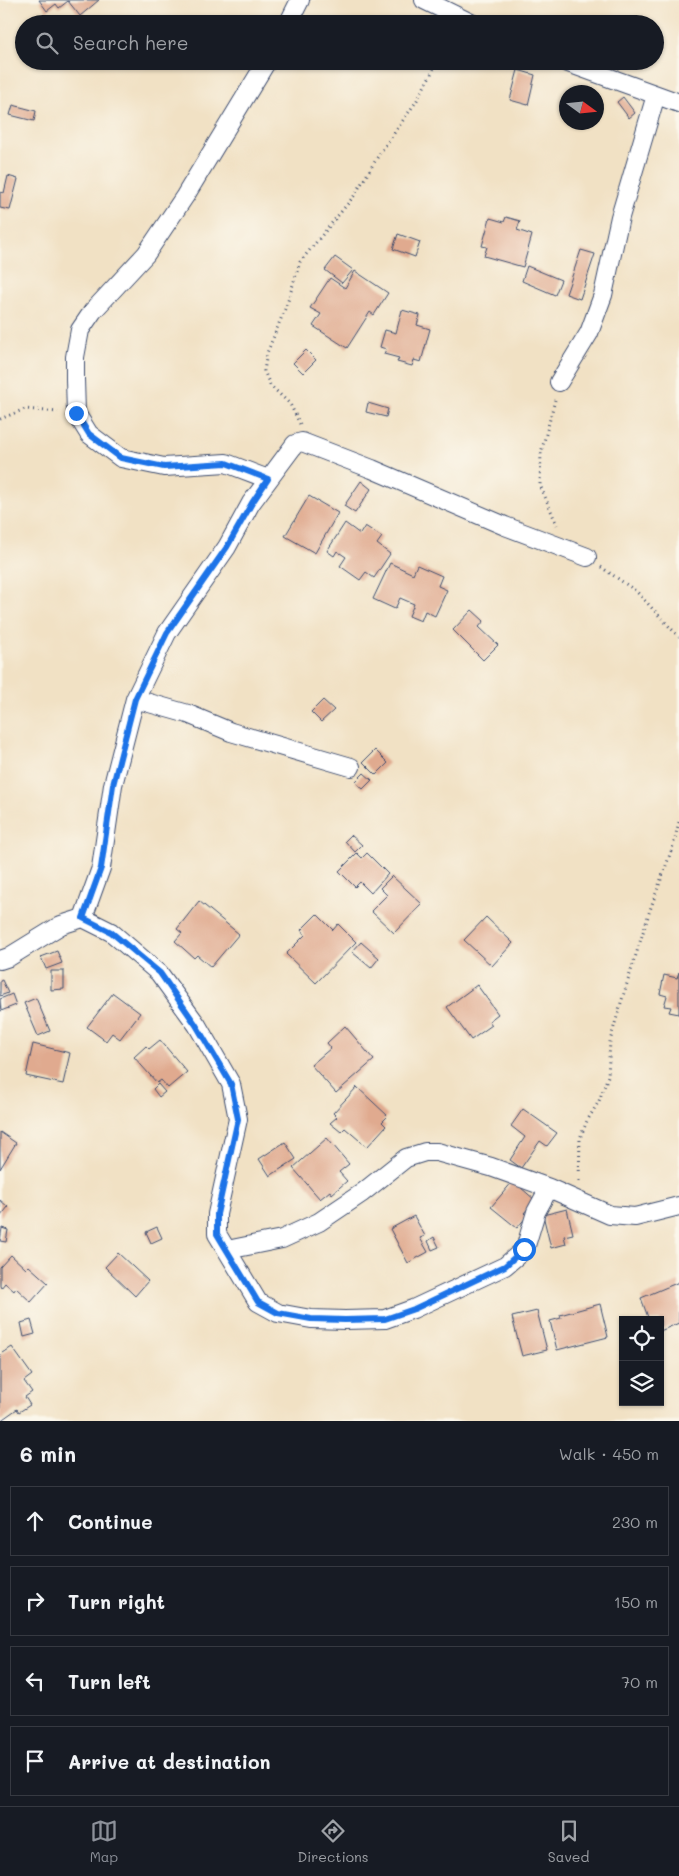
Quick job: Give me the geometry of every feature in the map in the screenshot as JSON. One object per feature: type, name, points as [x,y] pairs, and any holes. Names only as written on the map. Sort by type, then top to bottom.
[{"type":"street","points":[[292,15],[300,0]]},
{"type":"street","points":[[424,0],[455,15]]},
{"type":"street","points":[[262,70],[190,188],[146,254],[93,311],[80,330],[75,357],[76,413],[89,434],[121,458],[164,467],[226,463],[268,479]]},
{"type":"street","points":[[588,70],[679,103]]},
{"type":"street","points":[[559,382],[589,333],[603,295],[620,217],[656,95]]},
{"type":"street","points":[[83,918],[101,868],[113,785],[135,699],[167,633],[227,547],[268,479],[294,444],[302,442],[372,469],[496,522],[587,557]]},
{"type":"street","points":[[135,699],[188,714],[231,732],[352,767]]},
{"type":"street","points":[[0,960],[9,957],[61,925],[83,918],[111,932],[160,973],[196,1025],[231,1084],[238,1119],[217,1214],[217,1234],[258,1302],[278,1313],[311,1319],[385,1319],[414,1309],[505,1266],[524,1249],[536,1212],[549,1188]]},
{"type":"street","points":[[227,1250],[282,1238],[318,1222],[362,1193],[406,1158],[425,1152],[437,1152],[491,1167],[549,1188],[610,1215],[635,1217],[679,1206]]},
{"type":"path","points":[[302,442],[300,424],[290,404],[270,385],[264,371],[267,353],[287,304],[300,262],[354,196],[380,153],[416,102],[433,70]]},
{"type":"path","points":[[558,528],[540,485],[541,453],[559,382]]},
{"type":"path","points":[[0,419],[25,409],[76,413]]},
{"type":"path","points":[[587,557],[636,591],[679,637]]},
{"type":"path","points":[[578,1201],[580,1138],[587,1121],[599,1101],[608,1076],[610,1041],[679,822]]},
{"type":"building","points":[[39,0],[99,0],[81,15],[68,1],[59,8],[56,4],[47,11]]},
{"type":"building","points":[[518,70],[535,75],[528,105],[510,100]]},
{"type":"building","points":[[623,97],[635,113],[629,118],[617,102]]},
{"type":"building","points":[[13,105],[36,111],[34,121],[10,115]]},
{"type":"building","points":[[8,176],[18,179],[10,210],[0,208],[0,192],[4,193]]},
{"type":"building","points":[[506,217],[520,221],[517,230],[532,235],[523,267],[484,256],[487,247],[482,246],[490,218],[504,222]]},
{"type":"building","points":[[398,234],[420,242],[415,257],[393,249]]},
{"type":"building","points":[[581,250],[595,254],[580,299],[566,294]]},
{"type":"building","points":[[335,257],[353,270],[342,283],[325,270]]},
{"type":"building","points":[[527,266],[561,280],[555,295],[522,281]]},
{"type":"building","points":[[355,271],[388,293],[374,315],[370,312],[347,348],[313,326],[321,314],[310,308],[330,278],[345,288]]},
{"type":"building","points":[[402,310],[420,315],[417,325],[430,329],[421,362],[414,360],[412,366],[397,362],[399,358],[384,354],[386,349],[380,347],[385,330],[396,333]]},
{"type":"building","points":[[306,350],[316,360],[303,373],[293,363]]},
{"type":"building","points":[[368,403],[388,409],[386,417],[366,412]]},
{"type":"building","points":[[361,481],[371,489],[355,513],[344,506]]},
{"type":"building","points":[[309,496],[338,513],[315,553],[285,536]]},
{"type":"building","points":[[345,523],[360,534],[365,526],[382,537],[377,544],[390,554],[374,578],[366,572],[360,580],[340,566],[346,557],[337,551],[334,556],[327,551]]},
{"type":"building","points":[[390,563],[413,574],[417,565],[442,576],[438,586],[447,590],[435,616],[425,611],[421,621],[409,616],[414,604],[400,598],[395,609],[373,599]]},
{"type":"building","points":[[472,610],[484,621],[479,627],[498,645],[483,660],[453,630]]},
{"type":"building","points":[[323,700],[334,710],[321,722],[311,712]]},
{"type":"building","points":[[375,750],[388,763],[376,775],[363,762]]},
{"type":"building","points":[[364,773],[372,780],[363,789],[355,782]]},
{"type":"building","points":[[351,835],[362,845],[355,852],[345,841]]},
{"type":"building","points":[[357,853],[362,858],[367,853],[388,874],[371,893],[360,882],[355,887],[339,871]]},
{"type":"building","points":[[392,876],[422,904],[394,933],[371,911],[387,895],[380,888]]},
{"type":"building","points":[[199,901],[239,934],[211,967],[197,955],[194,958],[175,941],[182,933],[177,929]]},
{"type":"building","points":[[317,914],[333,930],[338,924],[356,942],[316,983],[286,954],[305,935],[301,930]]},
{"type":"building","points":[[486,917],[513,943],[492,966],[464,940]]},
{"type":"building","points":[[361,942],[379,958],[371,968],[352,952]]},
{"type":"building","points":[[57,951],[62,963],[46,969],[41,957]]},
{"type":"building","points":[[51,971],[64,971],[64,989],[51,990]]},
{"type":"building","points":[[679,972],[679,1014],[669,1012],[671,1007],[664,1006],[667,996],[660,994],[664,975],[677,978]]},
{"type":"building","points":[[2,980],[8,993],[0,996],[0,981]]},
{"type":"building","points":[[477,985],[498,1014],[489,1021],[492,1025],[471,1040],[447,1007]]},
{"type":"building","points":[[113,993],[140,1013],[120,1039],[112,1033],[106,1041],[87,1027]]},
{"type":"building","points":[[12,994],[16,1005],[1,1011],[0,999]]},
{"type":"building","points":[[36,998],[50,1031],[38,1036],[24,1003]]},
{"type":"building","points":[[345,1026],[374,1060],[336,1093],[311,1065],[331,1048],[327,1043]]},
{"type":"building","points":[[160,1040],[187,1072],[168,1088],[161,1080],[157,1083],[134,1057],[146,1046],[149,1049]]},
{"type":"building","points":[[33,1044],[70,1053],[63,1084],[26,1076]]},
{"type":"building","points":[[158,1084],[165,1092],[159,1097],[153,1089]]},
{"type":"building","points":[[357,1087],[388,1116],[382,1122],[386,1126],[367,1147],[345,1128],[341,1132],[330,1123],[337,1117],[333,1113]]},
{"type":"building","points":[[523,1109],[557,1133],[547,1146],[540,1141],[521,1168],[510,1160],[525,1137],[511,1126]]},
{"type":"building","points":[[0,1132],[16,1143],[0,1169]]},
{"type":"building","points":[[327,1138],[349,1164],[339,1172],[347,1181],[332,1194],[330,1191],[320,1199],[293,1168]]},
{"type":"building","points":[[285,1142],[296,1159],[270,1176],[259,1159]]},
{"type":"building","points":[[513,1181],[535,1200],[524,1213],[527,1216],[517,1228],[491,1207]]},
{"type":"building","points":[[0,1200],[8,1207],[0,1217]]},
{"type":"building","points":[[567,1209],[573,1234],[564,1236],[566,1244],[551,1248],[543,1215]]},
{"type":"building","points":[[414,1216],[425,1236],[420,1238],[428,1252],[408,1263],[390,1229]]},
{"type":"building","points":[[157,1227],[162,1238],[151,1243],[146,1232]]},
{"type":"building","points":[[2,1228],[8,1230],[6,1242],[0,1241]]},
{"type":"building","points":[[434,1237],[439,1247],[432,1250],[428,1241]]},
{"type":"building","points":[[118,1253],[148,1281],[135,1296],[105,1267]]},
{"type":"building","points":[[11,1255],[26,1269],[29,1266],[48,1283],[31,1302],[16,1288],[14,1291],[5,1283],[1,1288],[0,1286],[0,1267]]},
{"type":"building","points":[[679,1282],[679,1323],[664,1329],[664,1316],[648,1316],[641,1298]]},
{"type":"building","points":[[600,1304],[608,1337],[557,1350],[550,1321],[561,1318],[560,1315]]},
{"type":"building","points":[[537,1311],[547,1350],[522,1356],[512,1317]]},
{"type":"building","points":[[31,1320],[35,1334],[24,1337],[21,1323]]},
{"type":"building","points":[[12,1347],[32,1375],[24,1381],[32,1392],[25,1397],[30,1405],[19,1412],[17,1409],[0,1421],[0,1355]]},
{"type":"route","points":[[76,413],[89,434],[121,458],[164,467],[226,463],[268,479],[227,547],[167,633],[135,699],[113,785],[101,868],[83,918],[111,932],[160,973],[196,1025],[231,1084],[238,1119],[217,1214],[217,1234],[258,1302],[278,1313],[311,1319],[385,1319],[414,1309],[505,1266],[524,1249]]}]
